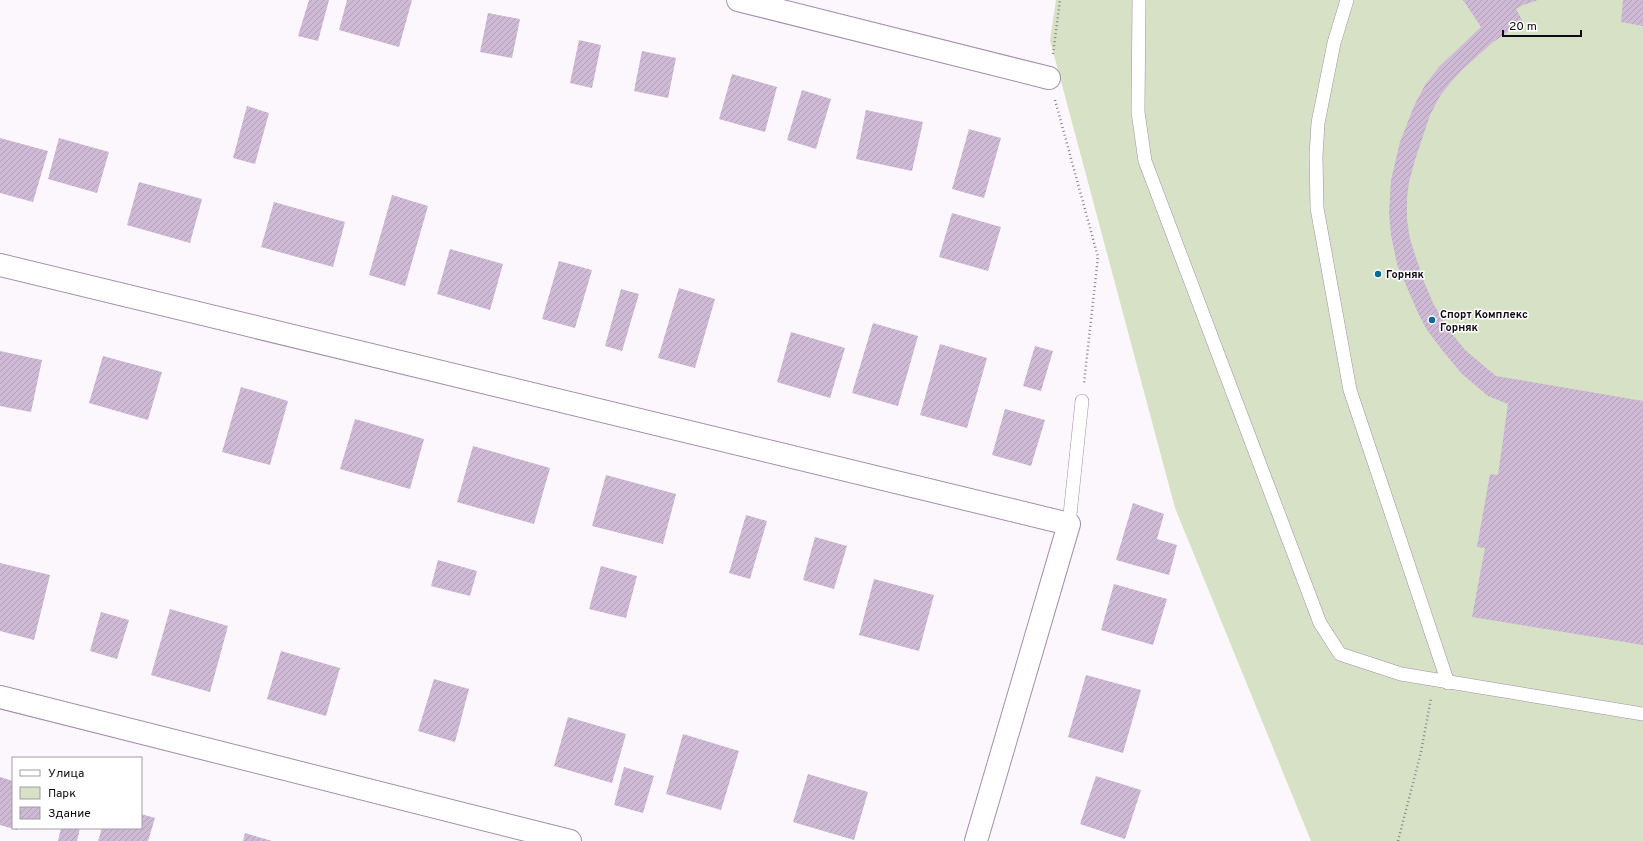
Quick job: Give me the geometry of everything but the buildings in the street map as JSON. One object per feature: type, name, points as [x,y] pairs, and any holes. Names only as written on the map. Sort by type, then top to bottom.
[{"type":"street","points":[[738,0],[1049,78]]},
{"type":"street","points":[[0,264],[1069,524],[976,841]]},
{"type":"street","points":[[0,697],[570,841]]},
{"type":"lane","points":[[1140,0],[1138,112],[1145,161],[1320,623],[1340,654],[1401,674],[1448,683],[1643,714]]},
{"type":"lane","points":[[1347,0],[1334,43],[1318,122],[1316,156],[1317,208],[1350,390],[1448,683]]},
{"type":"lane","points":[[1069,524],[1082,401]]},
{"type":"path","points":[[1060,0],[1049,78],[1098,257],[1082,401]]},
{"type":"path","points":[[1398,841],[1421,752],[1434,680]]},
{"type":"green space","name":"Горняк","points":[[1056,0],[1643,0],[1643,841],[1311,841],[1175,508],[1050,40]]},
{"type":"place","name":"Горняк","points":[[1378,274]]},
{"type":"place","name":"Спорт Комплекс Горняк","points":[[1432,320]]}]
